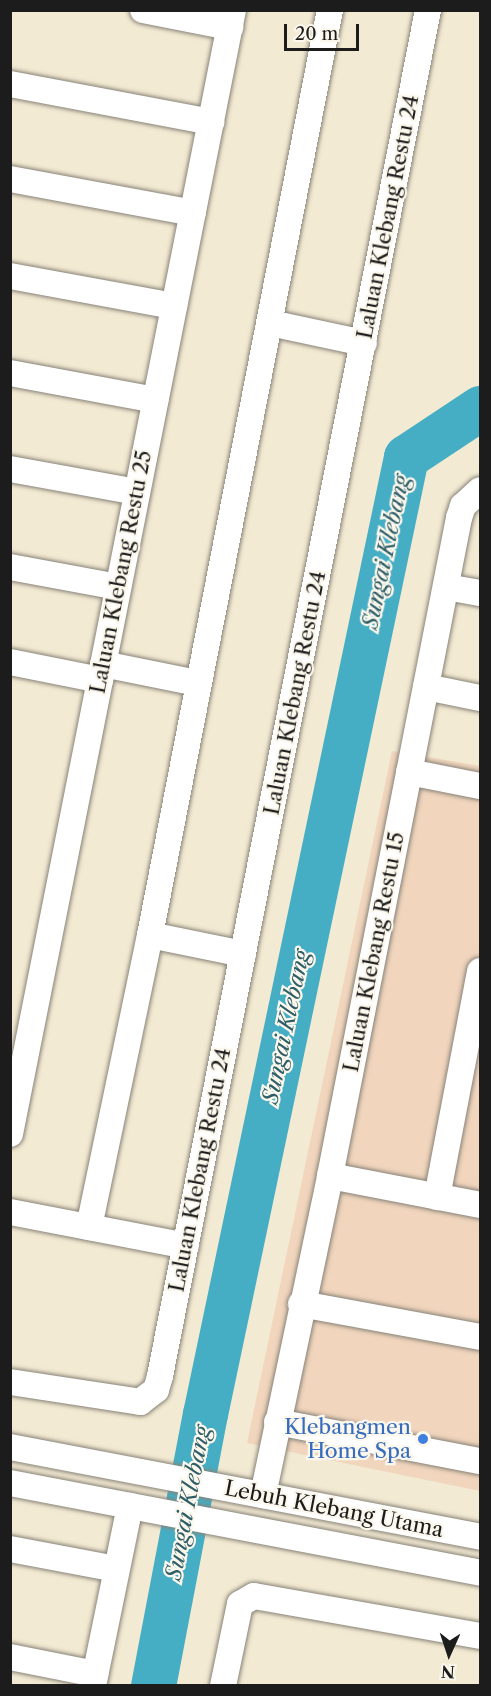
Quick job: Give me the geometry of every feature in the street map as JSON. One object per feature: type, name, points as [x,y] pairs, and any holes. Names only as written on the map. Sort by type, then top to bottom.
[{"type":"street","points":[[144,10],[231,19]]},
{"type":"street","points":[[89,1227],[150,935],[197,683],[270,323],[330,10]]},
{"type":"street","name":"Laluan Klebang Restu 24","points":[[10,1382],[125,1402],[149,1398],[160,1376],[428,10]]},
{"type":"street","name":"Laluan Klebang Restu 25","points":[[10,1134],[231,19]]},
{"type":"street","points":[[10,84],[211,122]]},
{"type":"street","points":[[10,179],[193,213]]},
{"type":"street","points":[[10,276],[174,306]]},
{"type":"street","points":[[270,323],[364,343]]},
{"type":"street","points":[[10,373],[156,400]]},
{"type":"street","points":[[10,469],[137,492]]},
{"type":"street","name":"Laluan Klebang Restu 15","points":[[263,1495],[301,1304],[330,1176],[463,506],[480,490]]},
{"type":"street","points":[[10,567],[118,587]]},
{"type":"street","points":[[446,587],[480,593]]},
{"type":"street","points":[[10,662],[197,683]]},
{"type":"street","points":[[426,687],[480,698]]},
{"type":"street","points":[[409,772],[480,786]]},
{"type":"street","points":[[150,935],[243,954]]},
{"type":"street","points":[[437,1197],[480,971]]},
{"type":"street","points":[[330,1176],[480,1205]]},
{"type":"street","points":[[10,1212],[186,1246]]},
{"type":"street","points":[[301,1304],[480,1337]]},
{"type":"street","points":[[277,1422],[480,1461]]},
{"type":"street","name":"Lebuh Klebang Utama","points":[[10,1447],[480,1537]]},
{"type":"street","points":[[62,1456],[104,1475],[130,1506]]},
{"type":"street","points":[[10,1657],[94,1680],[130,1506],[147,1491],[176,1479]]},
{"type":"street","name":"Lebuh Klebang Utama","points":[[10,1483],[480,1573]]},
{"type":"street","points":[[10,1550],[116,1569]]},
{"type":"street","points":[[223,1686],[236,1616],[246,1598],[267,1595],[480,1636]]},
{"type":"shaded area","points":[[392,751],[480,766],[480,1491],[247,1443]]},
{"type":"waterway","name":"Sungai Klebang","points":[[153,1686],[205,1414],[406,457],[480,408]]},
{"type":"place","name":"Klebangmen Home Spa","points":[[423,1439]]}]
